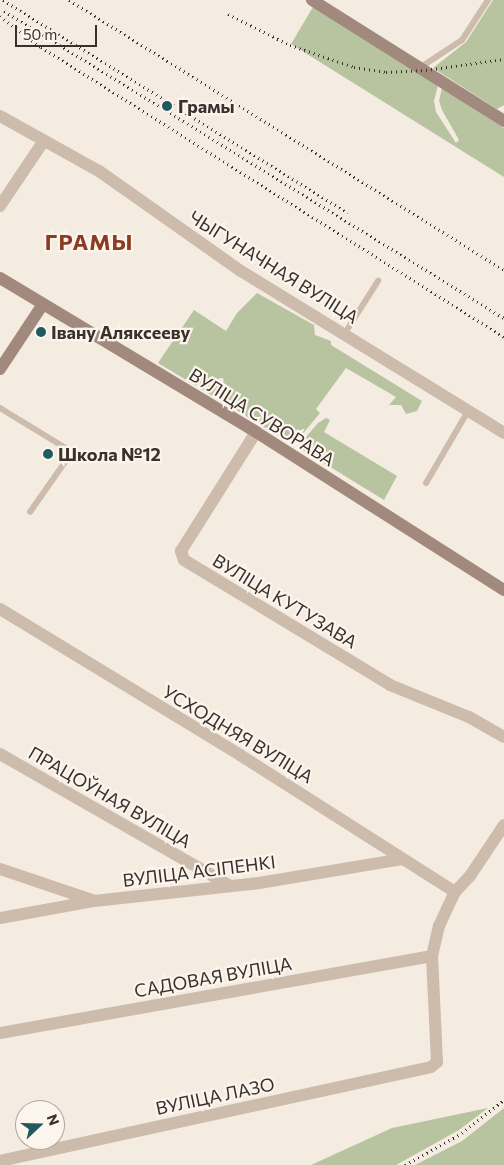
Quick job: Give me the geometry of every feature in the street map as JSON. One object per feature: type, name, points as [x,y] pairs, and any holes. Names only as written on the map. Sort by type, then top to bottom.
[{"type":"street","points":[[312,0],[502,117]]},
{"type":"street","name":"ЧЫГУНАЧНАЯ ВУЛІЦА","points":[[0,116],[99,172],[241,271],[345,333],[504,433]]},
{"type":"street","points":[[0,206],[43,142]]},
{"type":"street","name":"ВУЛІЦА СУВОРАВА","points":[[0,278],[256,432],[504,590]]},
{"type":"street","points":[[0,368],[44,304]]},
{"type":"street","name":"ВУЛІЦА КУТУЗАВА","points":[[256,432],[181,551],[184,560],[390,685],[469,717],[504,737]]},
{"type":"street","name":"УСХОДНЯЯ ВУЛІЦА","points":[[0,609],[240,755],[455,892]]},
{"type":"street","name":"ПРАЦОЎНАЯ ВУЛІЦА","points":[[0,754],[229,885]]},
{"type":"street","points":[[432,956],[438,926],[455,892],[470,876],[504,825]]},
{"type":"street","name":"ВУЛІЦА АСІПЕНКІ","points":[[0,918],[94,901],[229,885],[402,859]]},
{"type":"street","points":[[0,869],[94,901]]},
{"type":"street","name":"САДОВАЯ ВУЛІЦА","points":[[0,1033],[432,956]]},
{"type":"street","name":"ВУЛІЦА ЛАЗО","points":[[0,1161],[431,1067],[437,1062],[432,956]]},
{"type":"lane","points":[[421,67],[462,40],[488,0]]},
{"type":"lane","points":[[345,333],[378,281]]},
{"type":"lane","points":[[0,408],[72,452],[30,512]]},
{"type":"lane","points":[[426,483],[468,411]]},
{"type":"green space","points":[[493,0],[504,0],[504,105],[497,109],[433,68],[466,42]]},
{"type":"green space","points":[[313,7],[438,85],[434,101],[436,112],[456,143],[459,140],[439,101],[442,88],[504,128],[504,177],[291,44]]},
{"type":"green space","points":[[257,293],[314,325],[315,335],[331,341],[331,345],[422,401],[417,411],[406,414],[401,405],[389,405],[396,397],[346,368],[316,409],[320,413],[296,442],[291,443],[158,363],[194,310],[226,331],[237,313]]},
{"type":"green space","points":[[326,418],[330,420],[324,432],[397,476],[384,500],[301,449],[300,444],[318,423]]},
{"type":"green space","points":[[488,1108],[459,1130],[396,1165],[311,1165],[392,1128]]},
{"type":"green space","points":[[504,1108],[504,1165],[415,1165],[462,1141]]},
{"type":"railway","points":[[3,0],[348,213]]},
{"type":"railway","points":[[69,0],[504,270]]},
{"type":"railway","points":[[4,11],[504,318]]},
{"type":"railway","points":[[228,14],[290,45],[354,67],[386,72],[426,70],[504,59]]},
{"type":"railway","points":[[0,16],[41,47],[504,337]]},
{"type":"railway","points":[[405,1165],[462,1133],[504,1100]]},
{"type":"place","name":"Грамы","points":[[167,106]]},
{"type":"place","name":"Івану Аляксееву","points":[[41,332]]},
{"type":"place","name":"Школа №12","points":[[48,454]]},
{"type":"district","name":"ГРАМЫ","points":[[89,242]]}]
